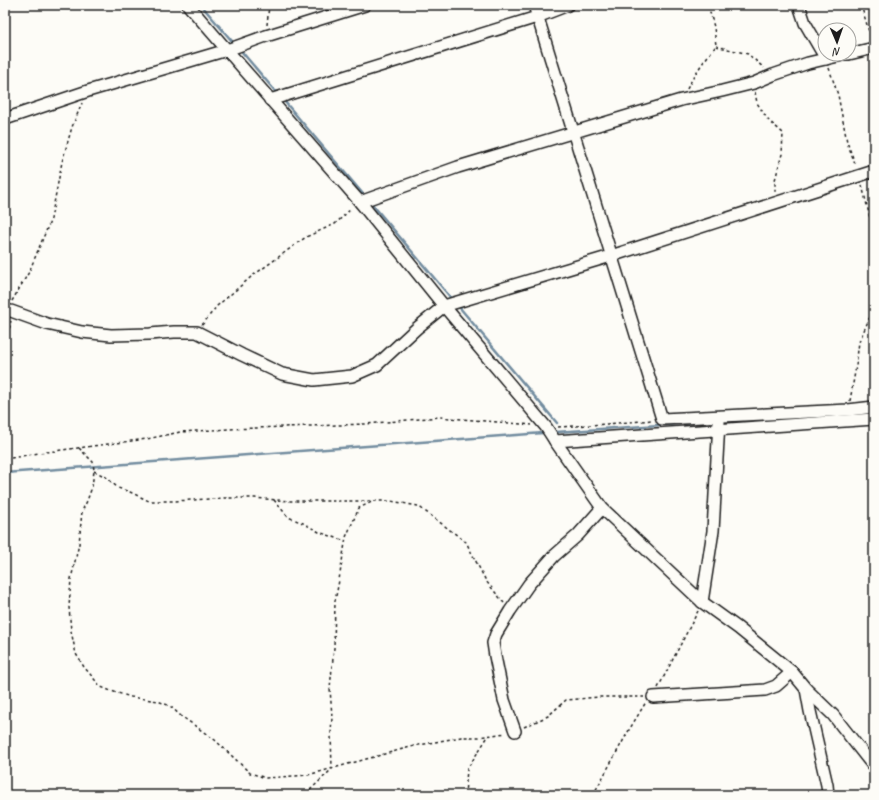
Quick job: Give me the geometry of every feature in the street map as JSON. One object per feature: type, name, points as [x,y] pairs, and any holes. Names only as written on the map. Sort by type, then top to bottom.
[{"type":"street","points":[[188,5],[360,202],[444,306],[551,427],[554,441],[602,508],[702,602],[738,628],[792,672],[806,689],[834,715],[874,767]]},
{"type":"street","points":[[5,119],[88,91],[227,50],[364,5]]},
{"type":"street","points":[[534,5],[662,419],[848,410],[874,407]]},
{"type":"street","points":[[270,100],[538,17],[568,5]]},
{"type":"street","points":[[799,5],[805,23],[817,44]]},
{"type":"street","points":[[857,52],[874,48]]},
{"type":"street","points":[[360,202],[458,167],[681,100],[754,83],[773,75],[817,61]]},
{"type":"street","points":[[11,311],[46,324],[82,332],[111,335],[197,332],[282,374],[314,380],[352,376],[377,365],[417,328],[444,306],[611,256],[874,171]]},
{"type":"street","points":[[702,602],[714,531],[719,416]]},
{"type":"street","points":[[554,441],[874,419]]},
{"type":"street","points":[[515,731],[504,700],[495,656],[493,643],[496,634],[529,584],[554,556],[578,535],[602,508]]},
{"type":"street","points":[[653,697],[765,690],[776,686],[792,672]]},
{"type":"street","points":[[806,689],[828,795]]},
{"type":"path","points":[[266,36],[270,5]]},
{"type":"path","points":[[681,100],[693,77],[716,46],[714,27],[708,5]]},
{"type":"path","points":[[861,5],[874,48]]},
{"type":"path","points":[[716,46],[748,54],[773,75]]},
{"type":"path","points":[[827,62],[838,95],[847,142],[859,176],[874,234]]},
{"type":"path","points":[[754,83],[757,103],[768,120],[783,133],[782,154],[775,180],[775,194],[772,204]]},
{"type":"path","points":[[5,346],[11,323],[11,304],[29,272],[51,219],[62,162],[72,127],[88,91]]},
{"type":"path","points":[[197,332],[216,306],[251,277],[306,236],[335,224],[360,202]]},
{"type":"path","points":[[848,410],[859,342],[869,319],[874,312]]},
{"type":"path","points":[[5,459],[147,439],[180,432],[229,429],[366,424],[439,417],[551,427],[662,419]]},
{"type":"path","points":[[79,448],[93,462],[94,471],[92,487],[82,512],[79,544],[71,579],[69,607],[71,631],[76,654],[84,667],[101,687],[131,697],[158,701],[170,706],[181,716],[215,740],[250,773],[266,778],[308,775],[414,746],[461,737],[515,731],[548,716],[566,700],[600,697],[649,697],[593,795]]},
{"type":"path","points":[[94,471],[106,477],[118,488],[149,501],[255,498],[288,502],[391,501],[418,506],[466,542],[486,581],[510,611]]},
{"type":"path","points":[[274,500],[288,517],[319,532],[345,541]]},
{"type":"path","points":[[307,795],[307,793],[332,769],[332,717],[330,688],[334,648],[335,601],[345,541],[360,508],[374,501]]},
{"type":"path","points":[[653,697],[702,602]]},
{"type":"path","points":[[465,795],[467,769],[489,735]]},
{"type":"waterway","points":[[201,5],[232,41]]},
{"type":"waterway","points":[[242,52],[276,92]]},
{"type":"waterway","points":[[285,102],[363,194]]},
{"type":"waterway","points":[[372,204],[451,298]]},
{"type":"waterway","points":[[460,308],[557,423]]},
{"type":"waterway","points":[[556,432],[689,423]]},
{"type":"waterway","points":[[5,473],[543,433]]}]
